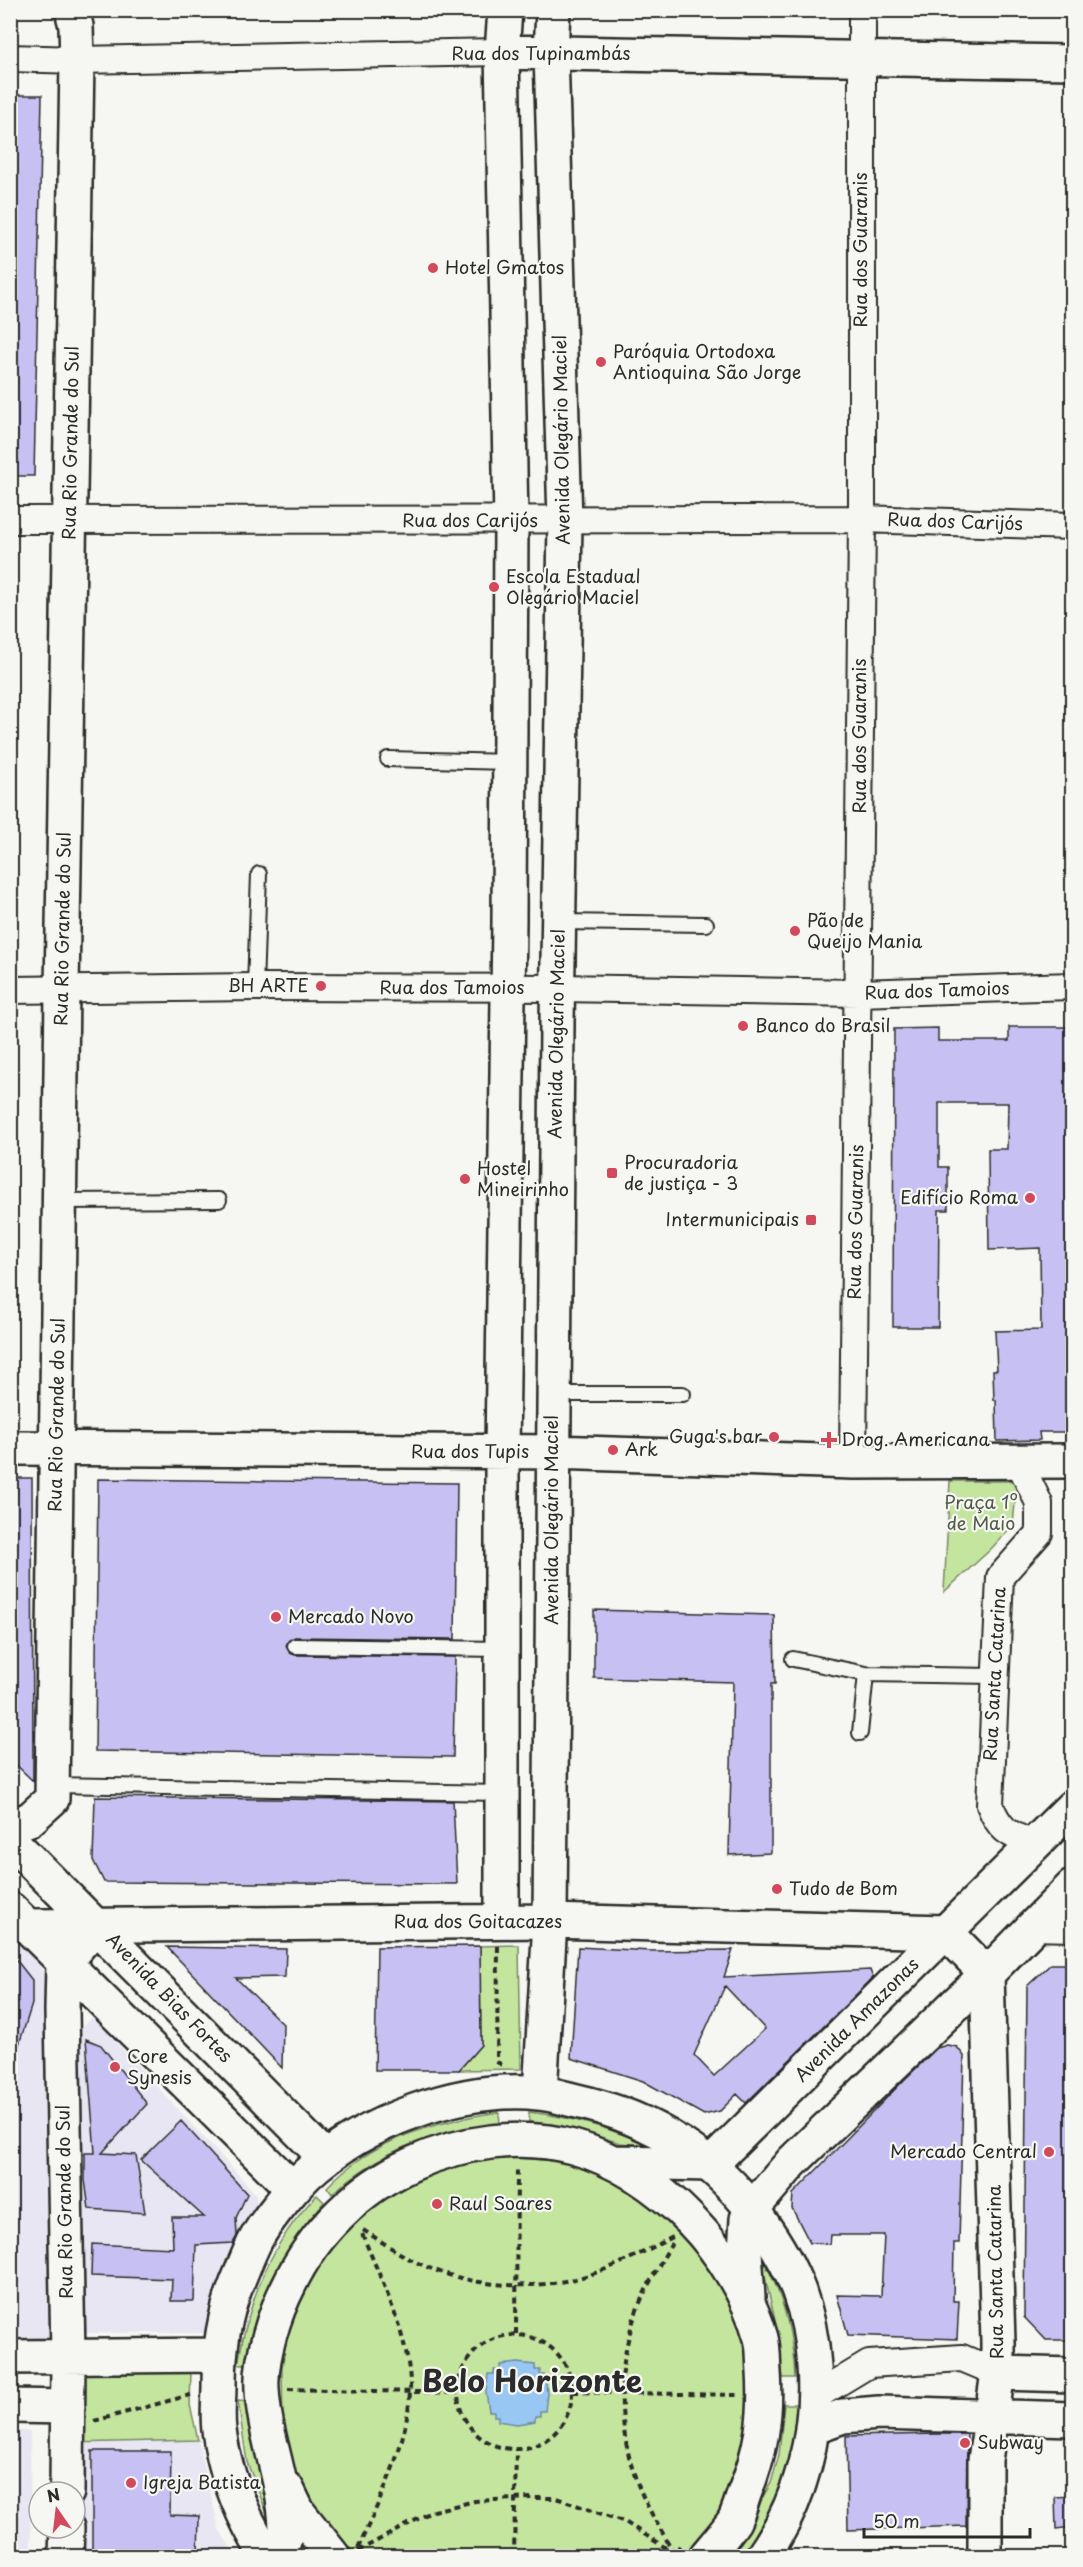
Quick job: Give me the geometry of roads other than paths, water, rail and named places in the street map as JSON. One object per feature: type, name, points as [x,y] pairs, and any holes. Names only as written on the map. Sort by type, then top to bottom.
[{"type":"main road","name":"Rua Rio Grande do Sul","points":[[10,1826],[30,1818],[51,1799],[52,1785],[77,60],[76,26],[72,10]]},
{"type":"main road","points":[[500,1922],[511,521],[502,52],[505,10]]},
{"type":"main road","name":"Avenida Olegário Maciel","points":[[540,2093],[550,1921],[553,1394],[565,521],[551,53],[553,10]]},
{"type":"main road","name":"Rua dos Tupinambás","points":[[502,52],[1072,62]]},
{"type":"main road","name":"Rua dos Tupis","points":[[10,1448],[553,1452],[853,1462],[1072,1461]]},
{"type":"main road","name":"Avenida Amazonas","points":[[711,2164],[1072,1807]]},
{"type":"main road","name":"Avenida Bias Fortes","points":[[10,1839],[326,2158]]},
{"type":"main road","points":[[748,2302],[745,2252],[747,2219],[752,2209],[792,2162],[987,1974],[1072,1887]]},
{"type":"main road","points":[[16,1920],[63,1963],[293,2189]]},
{"type":"main road","name":"Rua dos Goitacazes","points":[[16,1920],[97,1925],[550,1921],[946,1932]]},
{"type":"main road","points":[[63,1963],[97,1925]]},
{"type":"main road","points":[[946,1932],[987,1974]]},
{"type":"main road","name":"Rua Rio Grande do Sul","points":[[63,1963],[68,2480]]},
{"type":"main road","name":"Rua Santa Catarina","points":[[985,2556],[986,2460],[998,2373],[987,1974]]},
{"type":"main road","points":[[267,2556],[250,2529],[226,2466],[219,2428],[219,2355],[232,2295],[256,2239],[293,2189],[326,2158],[374,2127],[427,2106],[479,2095],[540,2093],[611,2109],[670,2136],[711,2164],[752,2209],[776,2242],[795,2278],[807,2317],[814,2412],[801,2480],[779,2533],[763,2556]]},
{"type":"main road","points":[[279,2556],[286,2532],[278,2468],[283,2389],[272,2328],[288,2286],[305,2256],[327,2228],[369,2188],[395,2171],[428,2156],[475,2144],[517,2141],[560,2144],[613,2162],[649,2185],[694,2222],[712,2245],[748,2302],[762,2341],[766,2395],[758,2459],[735,2519],[683,2553]]},
{"type":"main road","points":[[613,2162],[711,2164]]},
{"type":"main road","points":[[10,2357],[219,2355]]},
{"type":"main road","points":[[998,2373],[1072,2374]]},
{"type":"main road","points":[[10,2406],[68,2417]]},
{"type":"main road","points":[[814,2412],[843,2416],[879,2413],[1072,2419]]},
{"type":"main road","points":[[278,2468],[298,2512],[347,2550]]},
{"type":"main road","points":[[66,2556],[67,2540]]},
{"type":"street","name":"Rua dos Guaranis","points":[[853,1462],[862,519],[860,58],[862,10]]},
{"type":"street","name":"Rua dos Tupinambás","points":[[10,58],[77,60],[502,52]]},
{"type":"street","name":"Rua dos Carijós","points":[[10,520],[862,519],[1072,526]]},
{"type":"street","name":"Rua dos Tamoios","points":[[10,990],[255,987],[558,988],[859,993],[1072,987]]},
{"type":"street","name":"Rua Santa Catarina","points":[[1019,1462],[1039,1503],[1038,1533],[1000,1577],[990,1805],[995,1821],[1005,1832],[1035,1845]]},
{"type":"street","points":[[1032,1928],[1072,1929]]},
{"type":"street","points":[[814,2412],[869,2364],[962,2358],[998,2373]]},
{"type":"lane","points":[[388,759],[510,762]]},
{"type":"lane","points":[[255,987],[259,874]]},
{"type":"lane","points":[[559,922],[705,924]]},
{"type":"lane","points":[[60,1201],[219,1200]]},
{"type":"lane","points":[[553,1394],[683,1394]]},
{"type":"lane","points":[[295,1646],[501,1649]]},
{"type":"lane","points":[[793,1659],[866,1674],[995,1676]]},
{"type":"lane","points":[[860,1733],[866,1674]]},
{"type":"lane","points":[[52,1785],[501,1793]]},
{"type":"water","points":[[517,2363],[535,2365],[535,2370],[540,2370],[540,2375],[545,2375],[547,2393],[545,2411],[540,2411],[540,2416],[535,2416],[535,2421],[517,2424],[498,2421],[498,2416],[494,2416],[494,2411],[489,2411],[486,2392],[488,2374],[494,2374],[494,2370],[500,2370],[500,2365]]},
{"type":"place","name":"Hotel Gmatos","points":[[433,268]]},
{"type":"place","name":"Paróquia Ortodoxa Antioquina São Jorge","points":[[601,362]]},
{"type":"place","name":"Escola Estadual Olegário Maciel","points":[[494,587]]},
{"type":"place","name":"Pão de Queijo Mania","points":[[795,931]]},
{"type":"place","name":"BH ARTE","points":[[321,986]]},
{"type":"place","name":"Banco do Brasil","points":[[743,1026]]},
{"type":"place","name":"Procuradoria de justiça - 3","points":[[612,1173]]},
{"type":"place","name":"Hostel Mineirinho","points":[[465,1179]]},
{"type":"place","name":"Edifício Roma","points":[[1030,1198]]},
{"type":"place","name":"Intermunicipais","points":[[811,1220]]},
{"type":"place","name":"Guga's bar","points":[[774,1437]]},
{"type":"place","name":"Drog. Americana","points":[[829,1440]]},
{"type":"place","name":"Ark","points":[[613,1450]]},
{"type":"place","name":"Mercado Novo","points":[[276,1617]]},
{"type":"place","name":"Tudo de Bom","points":[[777,1889]]},
{"type":"place","name":"Core Synesis","points":[[115,2067]]},
{"type":"place","name":"Mercado Central","points":[[1049,2152]]},
{"type":"place","name":"Raul Soares","points":[[437,2204]]},
{"type":"place","name":"Subway","points":[[965,2443]]},
{"type":"place","name":"Igreja Batista","points":[[131,2483]]},
{"type":"district","name":"Belo Horizonte","points":[[532,2382]]},
{"type":"park label","name":"Praça 1º de Maio","points":[[981,1513]]}]
